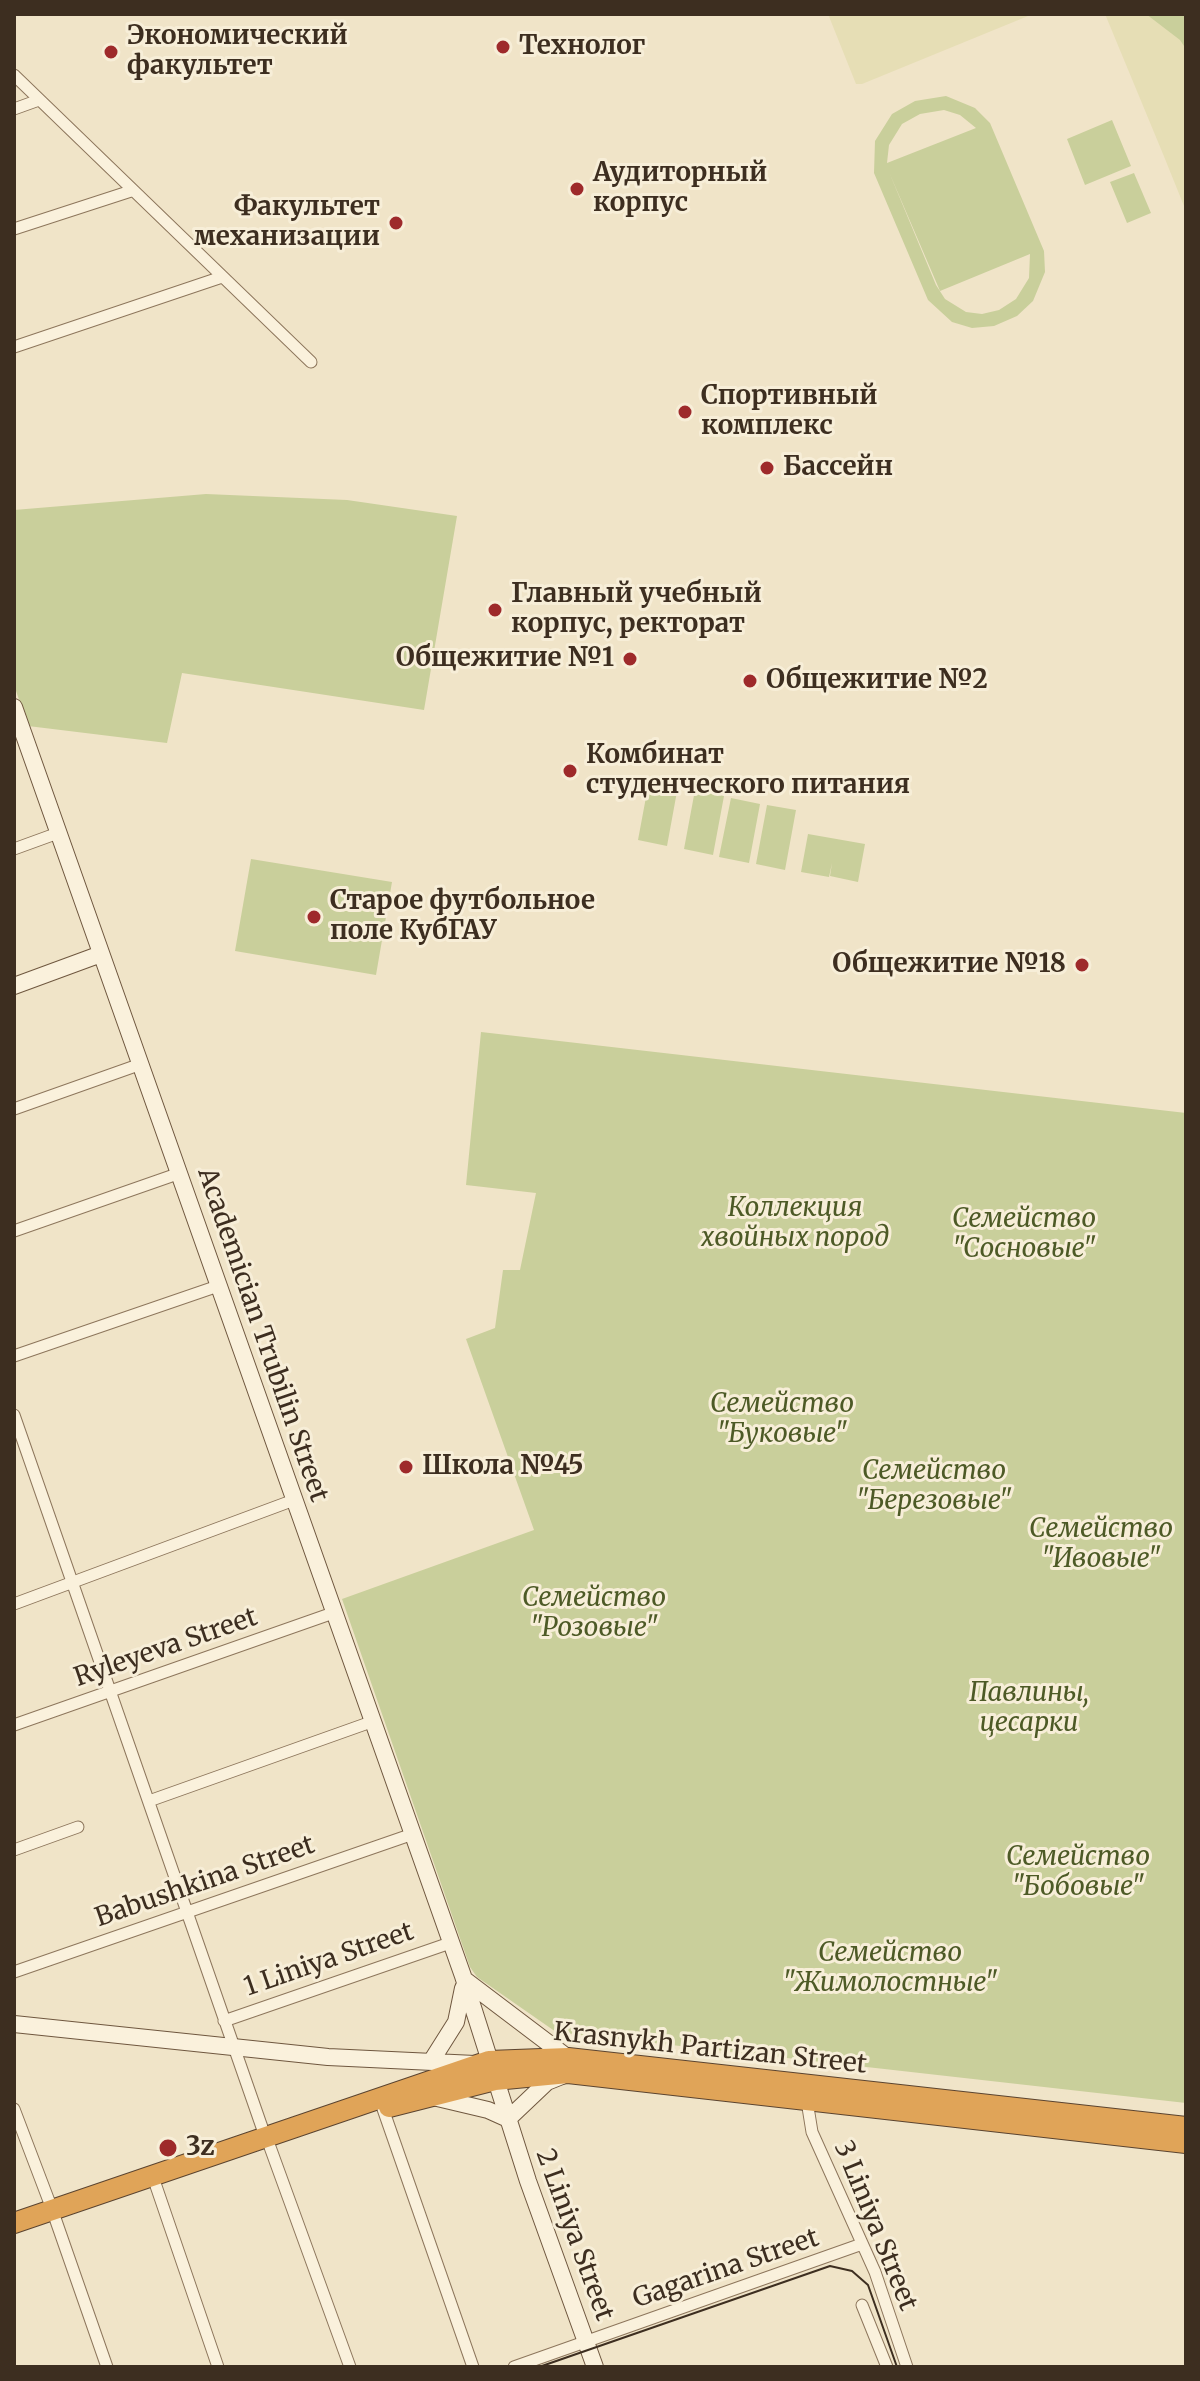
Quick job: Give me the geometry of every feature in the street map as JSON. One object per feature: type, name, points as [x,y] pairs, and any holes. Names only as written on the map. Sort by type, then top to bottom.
[{"type":"highway","name":"Krasnykh Partizan Street","points":[[568,2065],[807,2101],[1186,2143]]},
{"type":"highway","name":"Krasnykh Partizan Street","points":[[14,2223],[155,2183],[406,2088],[487,2068],[568,2065],[1186,2127]]},
{"type":"highway","name":"Krasnykh Partizan Street","points":[[14,2233],[53,2214],[267,2142],[426,2096],[487,2068]]},
{"type":"main road","name":"Academician Trubilin Street","points":[[14,707],[19,740],[58,833],[141,1064],[410,1835],[464,1979],[487,2068]]},
{"type":"main road","points":[[14,986],[101,954]]},
{"type":"main road","points":[[426,2096],[444,2097],[508,2119],[568,2065],[464,1979],[456,2022],[432,2060]]},
{"type":"main road","points":[[14,2024],[234,2048],[391,2060],[432,2060],[487,2068]]},
{"type":"main road","points":[[391,2060],[406,2072],[406,2088]]},
{"type":"main road","name":"2 Liniya Street","points":[[487,2068],[508,2119],[595,2367]]},
{"type":"street","points":[[14,75],[311,362]]},
{"type":"street","points":[[14,109],[39,100]]},
{"type":"street","points":[[14,229],[131,191]]},
{"type":"street","points":[[14,347],[222,277]]},
{"type":"street","points":[[14,849],[58,833]]},
{"type":"street","points":[[14,1109],[141,1064]]},
{"type":"street","points":[[14,1231],[180,1173]]},
{"type":"street","points":[[14,1356],[218,1286]]},
{"type":"street","name":"1 Liniya Street","points":[[14,1415],[112,1691],[185,1912],[350,2367]]},
{"type":"street","points":[[14,1604],[294,1500]]},
{"type":"street","name":"Ryleyeva Street","points":[[14,1725],[333,1613]]},
{"type":"street","points":[[149,1801],[371,1722]]},
{"type":"street","points":[[14,1850],[78,1827]]},
{"type":"street","name":"Babushkina Street","points":[[14,1972],[410,1835]]},
{"type":"street","name":"1 Liniya Street","points":[[224,2021],[450,1943]]},
{"type":"street","name":"3 Liniya Street","points":[[807,2101],[812,2132],[862,2244],[907,2367]]},
{"type":"street","points":[[14,2109],[107,2367]]},
{"type":"street","points":[[383,2109],[473,2367]]},
{"type":"street","points":[[155,2183],[218,2367]]},
{"type":"street","name":"Gagarina Street","points":[[514,2367],[862,2244]]},
{"type":"street","name":"3 Liniya Street","points":[[862,2305],[887,2367]]},
{"type":"shaded area","points":[[828,14],[1033,14],[856,84]]},
{"type":"shaded area","points":[[1105,14],[1186,14],[1186,211],[1163,154]]},
{"type":"green space","points":[[1146,14],[1186,14],[1186,49],[1180,40]]},
{"type":"green space","points":[[946,96],[975,108],[990,123],[1044,251],[1045,272],[1033,301],[1017,316],[994,326],[972,328],[952,322],[928,300],[874,173],[875,141],[892,114],[915,101]],"holes":[[[944,110],[960,115],[976,128],[887,163],[889,145],[902,124],[920,114]],[[889,172],[940,291],[1030,254],[1029,278],[1016,299],[999,310],[982,314],[966,312],[945,299],[936,285]]]},
{"type":"green space","points":[[1112,120],[1131,166],[1085,185],[1067,139]]},
{"type":"green space","points":[[1134,173],[1151,213],[1127,223],[1110,182]]},
{"type":"green space","points":[[206,494],[347,500],[457,516],[424,710],[182,673],[167,743],[28,726],[14,685],[14,510]]},
{"type":"green space","points":[[649,781],[678,786],[667,846],[638,840]]},
{"type":"green space","points":[[695,790],[724,796],[713,855],[684,849]]},
{"type":"green space","points":[[731,798],[760,804],[749,863],[719,857]]},
{"type":"green space","points":[[767,805],[796,810],[785,870],[756,864]]},
{"type":"green space","points":[[808,834],[865,844],[858,882],[830,876],[832,863],[829,877],[801,872]]},
{"type":"green space","name":"Старое футбольное поле КубГАУ","points":[[251,859],[392,882],[376,975],[235,951]]},
{"type":"green space","points":[[481,1032],[1186,1113],[1186,2103],[556,2032],[477,1977],[470,1967],[342,1599],[534,1530],[466,1339],[495,1328],[503,1270],[520,1270],[536,1193],[466,1185]]},
{"type":"tram line","points":[[539,2367],[830,2266],[852,2271],[868,2285],[897,2367]]},
{"type":"place","name":"Технолог","points":[[503,47]]},
{"type":"place","name":"Экономический факультет","points":[[111,52]]},
{"type":"place","name":"Аудиторный корпус","points":[[577,189]]},
{"type":"place","name":"Факультет механизации","points":[[396,223]]},
{"type":"place","name":"Спортивный комплекс","points":[[685,412]]},
{"type":"place","name":"Бассейн","points":[[767,468]]},
{"type":"place","name":"Главный учебный корпус, ректорат","points":[[495,610]]},
{"type":"place","name":"Общежитие №1","points":[[630,659]]},
{"type":"place","name":"Общежитие №2","points":[[750,681]]},
{"type":"place","name":"Комбинат студенческого питания","points":[[570,771]]},
{"type":"place","name":"Старое футбольное поле КубГАУ","points":[[314,917]]},
{"type":"place","name":"Общежитие №18","points":[[1082,965]]},
{"type":"place","name":"Школа №45","points":[[406,1467]]},
{"type":"place","name":"3z","points":[[168,2148]]},
{"type":"park label","name":"Коллекция хвойных пород","points":[[795,1224]]},
{"type":"park label","name":"Семейство \"Сосновые\"","points":[[1024,1235]]},
{"type":"park label","name":"Семейство \"Буковые\"","points":[[782,1420]]},
{"type":"park label","name":"Семейство \"Березовые\"","points":[[934,1487]]},
{"type":"park label","name":"Семейство \"Ивовые\"","points":[[1101,1545]]},
{"type":"park label","name":"Семейство \"Розовые\"","points":[[594,1614]]},
{"type":"park label","name":"Павлины, цесарки","points":[[1029,1709]]},
{"type":"park label","name":"Семейство \"Бобовые\"","points":[[1078,1873]]},
{"type":"park label","name":"Семейство \"Жимолостные\"","points":[[890,1969]]}]
